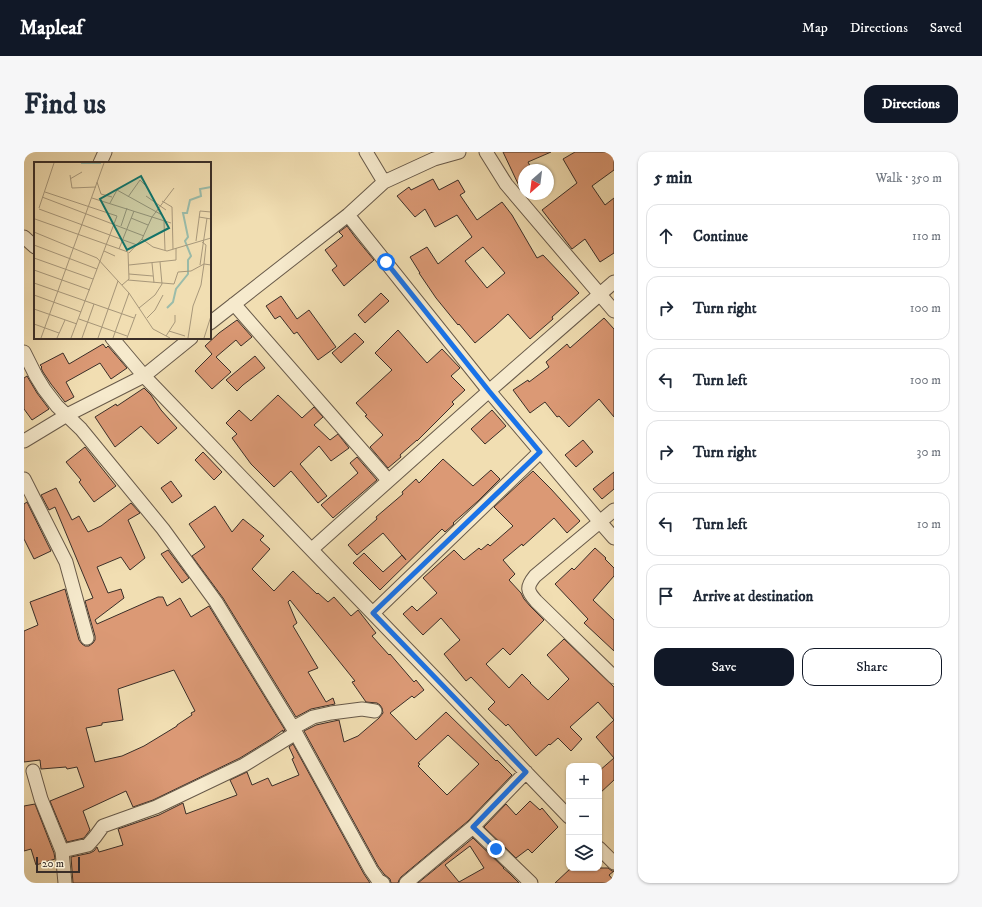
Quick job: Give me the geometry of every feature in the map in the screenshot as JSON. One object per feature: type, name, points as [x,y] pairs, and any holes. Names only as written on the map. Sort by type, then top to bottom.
[{"type":"street","points":[[100,162],[105,152]]},
{"type":"street","points":[[366,152],[384,182]]},
{"type":"street","points":[[211,322],[348,215],[384,182],[434,160],[459,152]]},
{"type":"street","points":[[486,152],[506,184],[614,311]]},
{"type":"street","points":[[348,215],[489,391],[614,538]]},
{"type":"street","points":[[24,237],[34,246]]},
{"type":"street","points":[[312,549],[388,480],[614,282]]},
{"type":"street","points":[[234,304],[388,480]]},
{"type":"street","points":[[113,339],[144,376],[566,813]]},
{"type":"street","points":[[24,441],[67,415],[144,376],[190,339]]},
{"type":"street","points":[[24,352],[36,376],[57,406],[80,429],[163,529],[216,602],[294,730],[371,870],[382,883]]},
{"type":"street","points":[[373,613],[540,452]]},
{"type":"street","points":[[24,479],[66,562],[87,638]]},
{"type":"street","points":[[614,510],[535,576],[529,583],[528,590],[536,601],[614,677]]},
{"type":"street","points":[[62,851],[88,845],[103,826],[156,807],[244,765],[314,717],[362,709],[375,711]]},
{"type":"street","points":[[33,771],[41,799],[62,851],[65,883]]},
{"type":"street","points":[[406,883],[473,827],[526,772]]},
{"type":"street","points":[[473,827],[531,883]]},
{"type":"building","points":[[503,152],[551,152],[528,162],[529,164],[518,164],[518,184]]},
{"type":"building","points":[[575,152],[614,152],[614,170],[592,186],[605,205],[614,198],[614,253],[600,262],[585,239],[572,249],[542,210],[577,183],[563,159]]},
{"type":"building","points":[[433,179],[439,190],[458,180],[465,192],[460,195],[477,220],[502,202],[512,215],[537,258],[543,255],[579,293],[530,339],[508,314],[475,343],[436,298],[410,257],[427,247],[438,264],[472,237],[457,215],[435,227],[425,209],[415,217],[397,196],[409,187],[411,190]],"holes":[[[483,247],[505,273],[487,288],[465,261]]]},
{"type":"building","points":[[347,226],[374,260],[344,286],[332,270],[337,266],[325,250],[343,236],[339,232]]},
{"type":"building","points":[[381,293],[389,301],[365,323],[358,315]]},
{"type":"building","points":[[281,296],[297,319],[309,310],[336,347],[318,360],[297,332],[294,334],[280,316],[275,319],[266,306]]},
{"type":"building","points":[[604,318],[614,329],[614,417],[599,399],[569,427],[559,416],[557,417],[545,402],[530,413],[513,390],[528,380],[529,382],[549,367],[546,362],[567,344],[570,348]]},
{"type":"building","points":[[237,320],[252,337],[241,346],[236,340],[216,357],[231,372],[212,389],[195,371],[212,354],[205,346],[219,333]]},
{"type":"building","points":[[398,330],[427,363],[442,349],[460,368],[451,376],[465,390],[452,402],[454,404],[388,468],[370,447],[383,435],[365,416],[367,415],[356,403],[392,370],[375,353]]},
{"type":"building","points":[[355,333],[364,342],[341,363],[332,353]]},
{"type":"building","points":[[103,344],[106,348],[108,346],[127,368],[111,379],[100,363],[66,382],[74,397],[65,402],[51,384],[40,365],[63,353],[69,364]]},
{"type":"building","points":[[255,356],[265,368],[237,391],[226,380]]},
{"type":"building","points":[[27,376],[49,409],[32,420],[24,409],[24,378]]},
{"type":"building","points":[[144,388],[177,428],[158,444],[141,426],[115,447],[95,417],[116,404],[117,406]]},
{"type":"building","points":[[278,395],[302,418],[314,407],[323,417],[314,425],[330,440],[338,434],[349,448],[331,461],[319,446],[300,464],[327,496],[318,503],[291,471],[274,487],[251,464],[232,438],[237,434],[226,423],[239,410],[251,421]]},
{"type":"building","points":[[492,410],[506,426],[485,444],[471,429]]},
{"type":"building","points":[[583,440],[593,452],[576,467],[565,455]]},
{"type":"building","points":[[85,447],[116,486],[94,502],[79,482],[81,480],[66,462]]},
{"type":"building","points":[[203,452],[222,472],[214,480],[195,460]]},
{"type":"building","points":[[357,457],[377,480],[333,518],[321,505],[358,473],[350,463]]},
{"type":"building","points":[[443,459],[473,486],[491,470],[500,479],[445,532],[442,529],[380,590],[353,563],[364,553],[383,572],[402,555],[383,533],[357,555],[348,545],[377,519],[376,517],[403,494],[402,492],[416,479],[419,483]]},
{"type":"building","points":[[533,471],[580,521],[567,533],[554,518],[523,546],[522,544],[503,560],[515,574],[509,580],[530,606],[544,620],[510,655],[503,648],[486,664],[509,688],[522,674],[548,700],[569,679],[547,655],[564,639],[614,687],[614,720],[598,702],[570,727],[582,739],[571,751],[558,738],[536,756],[508,724],[506,726],[488,709],[495,702],[471,677],[466,681],[444,654],[460,640],[441,618],[423,635],[403,614],[412,606],[417,611],[437,593],[423,578],[454,550],[464,560],[479,548],[481,550],[488,544],[490,546],[513,526],[494,507]]},
{"type":"building","points":[[614,472],[614,489],[602,499],[593,489]]},
{"type":"building","points":[[171,481],[182,496],[172,503],[161,488]]},
{"type":"building","points":[[56,488],[72,520],[79,516],[88,532],[101,526],[131,503],[140,513],[128,520],[145,558],[130,570],[121,557],[97,567],[108,593],[121,589],[124,598],[95,620],[97,624],[158,597],[163,597],[167,606],[180,598],[191,617],[209,606],[285,730],[240,758],[153,800],[133,807],[126,791],[83,811],[90,830],[84,838],[67,842],[50,801],[84,787],[77,767],[67,769],[66,767],[41,769],[40,760],[24,762],[24,631],[38,625],[30,602],[65,589],[79,640],[85,646],[89,646],[95,640],[95,636],[85,601],[93,598],[55,507],[49,510],[41,495]],"holes":[[[174,670],[195,711],[177,726],[144,746],[122,756],[95,762],[86,728],[102,725],[102,723],[123,720],[118,689]]]},
{"type":"building","points":[[27,502],[51,551],[34,559],[24,539],[24,504]]},
{"type":"building","points":[[215,506],[232,532],[243,519],[264,536],[260,540],[270,549],[252,569],[274,591],[293,571],[317,594],[318,593],[328,602],[334,597],[351,616],[358,610],[376,633],[372,636],[414,682],[416,680],[424,690],[414,698],[412,696],[390,713],[416,740],[446,712],[512,775],[468,821],[401,877],[398,883],[391,883],[390,879],[378,866],[304,731],[316,725],[339,720],[344,742],[358,736],[379,718],[383,713],[382,708],[377,703],[366,702],[352,682],[355,681],[290,600],[288,602],[297,623],[293,626],[318,668],[308,672],[326,702],[333,698],[335,704],[311,709],[296,717],[223,598],[192,556],[205,547],[189,524]],"holes":[[[448,735],[479,764],[447,795],[418,766],[420,764],[418,763]]]},
{"type":"building","points":[[595,548],[614,568],[614,576],[593,600],[614,620],[614,651],[584,623],[588,619],[555,584],[572,568],[574,570]]},
{"type":"building","points":[[168,550],[189,578],[182,583],[161,554]]},
{"type":"building","points":[[614,720],[614,758],[596,737]]},
{"type":"building","points":[[293,744],[370,883],[73,883],[71,857],[90,853],[97,847],[99,852],[123,845],[118,829],[159,815],[183,803],[186,814],[237,795],[230,780],[247,772],[252,785],[268,778],[272,786],[299,775],[292,759],[294,758],[289,747]]},
{"type":"building","points":[[614,758],[614,780],[602,791],[602,768]]},
{"type":"building","points":[[530,801],[540,810],[542,808],[558,827],[532,853],[528,849],[516,858],[484,827],[506,804],[516,815]]},
{"type":"building","points":[[35,804],[55,859],[36,865],[31,849],[24,851],[24,806]]},
{"type":"building","points":[[473,838],[519,883],[418,883]],"holes":[[[470,846],[484,868],[459,882],[445,865]]]},
{"type":"building","points":[[602,868],[608,868],[614,871],[609,875],[614,883],[555,883],[568,871],[602,871]]},
{"type":"route","points":[[386,262],[489,391],[540,452],[373,613],[526,772],[473,827],[496,849]]}]
